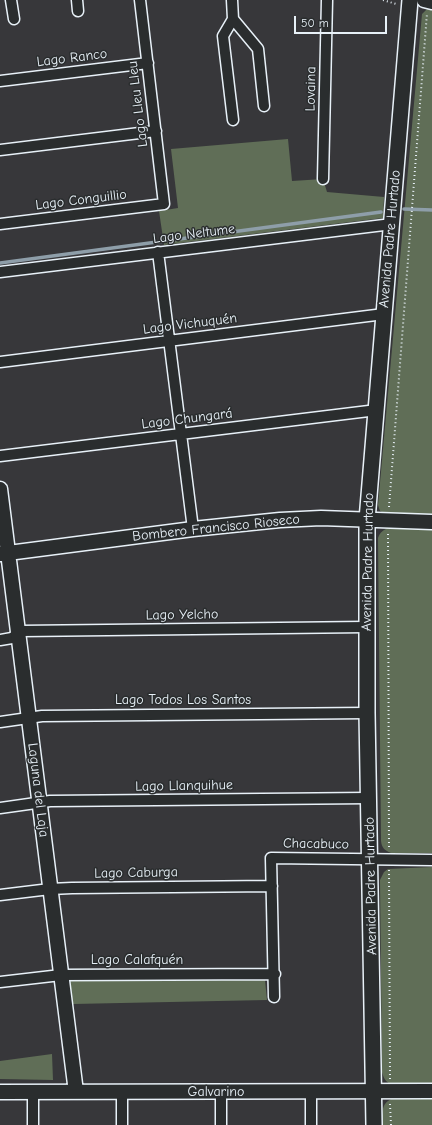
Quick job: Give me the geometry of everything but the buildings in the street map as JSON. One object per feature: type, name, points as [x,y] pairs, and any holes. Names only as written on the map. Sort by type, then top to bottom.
[{"type":"main road","name":"Avenida Padre Hurtado","points":[[374,1125],[366,627],[367,520],[410,0]]},
{"type":"street","points":[[11,0],[14,20]]},
{"type":"street","points":[[77,0],[78,11]]},
{"type":"street","name":"Lago Lleu Lleu","points":[[140,0],[164,204]]},
{"type":"street","points":[[232,0],[233,19],[223,36],[233,120]]},
{"type":"street","name":"Lovaina","points":[[323,179],[327,0]]},
{"type":"street","points":[[233,19],[258,49],[264,106]]},
{"type":"street","name":"Lago Ranco","points":[[0,81],[148,63]]},
{"type":"street","points":[[0,150],[156,131]]},
{"type":"street","name":"Lago Conguillio","points":[[0,224],[164,204]]},
{"type":"street","name":"Lago Neltume","points":[[0,272],[392,224]]},
{"type":"street","points":[[158,252],[193,529]]},
{"type":"street","name":"Lago Vichuquén","points":[[0,362],[384,314]]},
{"type":"street","name":"Lago Chungará","points":[[0,456],[377,410]]},
{"type":"street","name":"Laguna del Laja","points":[[0,488],[4,554],[18,634],[76,1092]]},
{"type":"street","name":"Bombero Francisco Rioseco","points":[[4,554],[193,529],[299,519],[321,518],[432,522]]},
{"type":"street","name":"Lago Yelcho","points":[[0,640],[12,638],[21,631],[366,627]]},
{"type":"street","name":"Lago Todos Los Santos","points":[[0,722],[42,716],[367,713]]},
{"type":"street","name":"Lago Llanquihue","points":[[0,808],[50,801],[369,798]]},
{"type":"street","name":"Chacabuco","points":[[272,886],[272,858],[432,860]]},
{"type":"street","points":[[272,886],[274,998]]},
{"type":"street","name":"Lago Caburga","points":[[0,895],[50,889],[272,886]]},
{"type":"street","name":"Lago Calafquén","points":[[0,982],[61,975],[274,974]]},
{"type":"street","points":[[311,1091],[311,1125]]},
{"type":"street","name":"Galvarino","points":[[0,1092],[432,1091]]},
{"type":"street","points":[[33,1092],[33,1125]]},
{"type":"street","points":[[122,1092],[122,1125]]},
{"type":"street","points":[[221,1092],[221,1125]]},
{"type":"path","points":[[391,1125],[388,521],[428,1]]},
{"type":"green space","points":[[428,8],[432,8],[432,517],[386,514],[380,511],[378,505],[422,14]]},
{"type":"green space","points":[[288,139],[292,181],[323,179],[327,192],[384,197],[383,218],[164,245],[159,211],[178,208],[171,149]]},
{"type":"green space","points":[[390,527],[432,529],[432,853],[391,853],[384,848],[381,841],[378,538],[382,531]]},
{"type":"green space","points":[[432,867],[432,1085],[394,1086],[386,1081],[382,1072],[380,880],[384,872],[388,869]]},
{"type":"green space","points":[[68,979],[265,980],[267,1000],[73,1004]]},
{"type":"green space","points":[[52,1054],[53,1080],[0,1079],[0,1061]]},
{"type":"green space","points":[[432,1097],[432,1125],[382,1125],[385,1103],[392,1098]]},
{"type":"waterway","points":[[404,209],[432,210]]},
{"type":"waterway","points":[[0,263],[381,212]]}]
